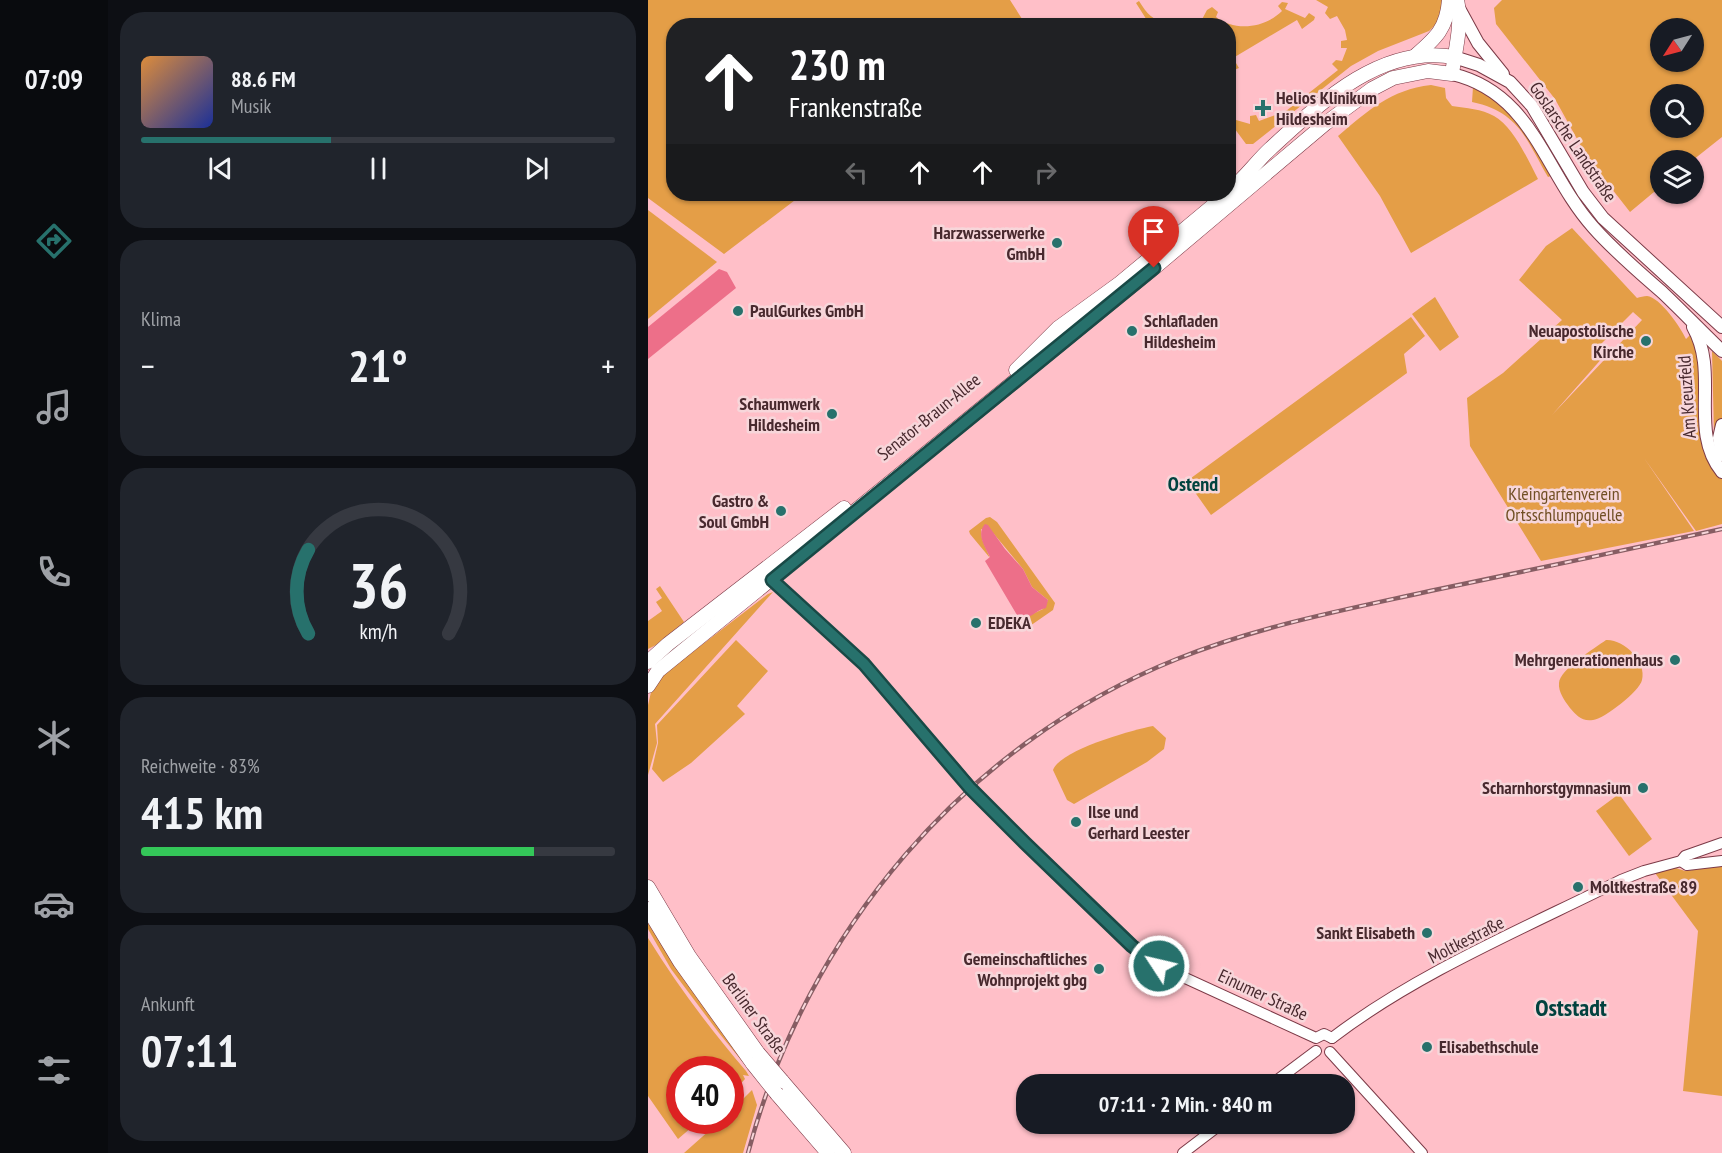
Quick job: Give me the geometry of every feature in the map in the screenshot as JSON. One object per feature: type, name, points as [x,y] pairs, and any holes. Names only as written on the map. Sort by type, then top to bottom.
[{"type":"main road","points":[[1415,56],[1441,31],[1455,3]]},
{"type":"main road","points":[[1455,3],[1459,29],[1452,74],[1471,79],[1489,88],[1515,109],[1529,127],[1571,200],[1590,224],[1722,351]]},
{"type":"main road","points":[[1455,3],[1478,43],[1510,82]]},
{"type":"main road","name":"Senator-Braun-Allee","points":[[1236,185],[1269,150],[1336,94],[1377,68],[1415,56],[1454,57]]},
{"type":"main road","name":"Goslarsche Landstraße","points":[[1454,57],[1479,65],[1510,82],[1532,106],[1583,192],[1603,218],[1722,327]]},
{"type":"main road","name":"Senator-Braun-Allee","points":[[1236,200],[1301,143],[1349,105],[1382,84],[1404,75],[1428,71],[1452,74]]},
{"type":"main road","name":"Senator-Braun-Allee","points":[[648,663],[668,644],[835,515],[1010,375],[1058,328],[1126,278],[1218,201]]},
{"type":"main road","name":"Senator-Braun-Allee","points":[[648,686],[658,671],[1235,201]]},
{"type":"main road","points":[[1674,285],[1680,296],[1722,341]]},
{"type":"main road","name":"Am Kreuzfeld","points":[[1688,318],[1704,354],[1707,441],[1722,472]]},
{"type":"main road","points":[[1722,425],[1719,438],[1722,455]]},
{"type":"main road","points":[[648,652],[668,644]]},
{"type":"main road","name":"Berliner Straße","points":[[648,887],[689,956],[756,1058]]},
{"type":"main road","name":"Berliner Straße","points":[[648,909],[680,962],[828,1153]]},
{"type":"main road","name":"Berliner Straße","points":[[779,1088],[844,1153]]},
{"type":"street","name":"Einumer Straße","points":[[761,571],[864,664],[954,770],[1061,880],[1146,957],[1159,966],[1316,1038]]},
{"type":"street","points":[[1722,843],[1685,856],[1681,861],[1687,865],[1722,861]]},
{"type":"street","name":"Moltkestraße","points":[[1332,1038],[1380,1003],[1472,955],[1621,880],[1644,870],[1681,861]]},
{"type":"street","name":"Einumer Straße","points":[[1316,1051],[1314,1043],[1316,1038],[1324,1034],[1332,1038]]},
{"type":"street","points":[[1285,1074],[1316,1051],[1322,1054],[1330,1052],[1334,1047],[1332,1038]]},
{"type":"street","points":[[1330,1052],[1422,1153]]},
{"type":"street","points":[[1183,1153],[1208,1134]]},
{"type":"green space","points":[[648,0],[1010,0],[1021,18],[666,18],[666,201],[794,201],[724,254],[648,198]]},
{"type":"green space","points":[[1316,0],[1442,0],[1443,5],[1436,24],[1429,31],[1378,51],[1351,66],[1253,144],[1246,144],[1236,130],[1236,120],[1250,124],[1250,116],[1256,115],[1259,121],[1286,111],[1338,70],[1332,64],[1336,60],[1342,61],[1347,48],[1341,48],[1341,41],[1347,40],[1345,30],[1337,16],[1330,19],[1325,13],[1328,7]]},
{"type":"green space","points":[[1502,0],[1722,0],[1722,137],[1704,151],[1650,150],[1650,195],[1630,212],[1587,157],[1555,99],[1496,24],[1494,8]]},
{"type":"green space","points":[[1139,1],[1154,18],[1146,18],[1136,3]]},
{"type":"green space","points":[[1282,2],[1288,3],[1285,9],[1305,18],[1309,13],[1315,17],[1314,20],[1302,29],[1297,20],[1236,56],[1236,25],[1250,26],[1267,21],[1282,11],[1278,6]]},
{"type":"green space","points":[[1212,7],[1218,12],[1218,18],[1203,18],[1207,10]]},
{"type":"green space","points":[[1431,85],[1445,88],[1446,98],[1452,106],[1484,112],[1501,121],[1519,144],[1538,179],[1411,253],[1380,196],[1338,136],[1370,110],[1392,96]]},
{"type":"green space","points":[[1473,87],[1499,103],[1518,121],[1551,176],[1548,177],[1527,139],[1511,120],[1488,107],[1472,102]]},
{"type":"green space","points":[[648,210],[717,262],[648,319]]},
{"type":"green space","name":"Kleingartenverein Ortsschlumpquelle","points":[[1572,228],[1637,298],[1647,296],[1658,302],[1670,314],[1686,339],[1691,334],[1699,354],[1717,472],[1722,479],[1722,524],[1696,531],[1644,458],[1694,531],[1541,561],[1470,446],[1467,398],[1503,373],[1562,320],[1519,280],[1546,246]],"holes":[[[1633,312],[1642,320],[1552,415],[1604,356],[1597,348]]]},
{"type":"green space","points":[[1435,297],[1459,337],[1440,351],[1412,314]]},
{"type":"green space","points":[[1411,317],[1425,336],[1404,354],[1407,373],[1211,515],[1187,481]]},
{"type":"green space","points":[[1712,351],[1722,361],[1722,419],[1714,434]]},
{"type":"green space","points":[[990,517],[997,522],[1055,603],[1053,610],[1027,628],[1020,627],[1020,620],[1043,609],[1048,600],[1032,587],[1023,569],[994,534],[981,529],[982,539],[990,558],[970,534],[969,531]]},
{"type":"green space","points":[[660,586],[684,622],[648,649],[648,621],[662,611],[656,602],[662,598],[656,589]]},
{"type":"green space","points":[[773,592],[655,724],[657,743],[648,775],[648,705],[652,688],[664,674]]},
{"type":"green space","points":[[736,640],[768,671],[737,706],[745,714],[691,763],[663,782],[652,769],[658,743],[657,725]]},
{"type":"green space","points":[[1606,640],[1620,643],[1633,653],[1641,666],[1642,680],[1635,691],[1613,710],[1593,720],[1582,719],[1564,699],[1559,683],[1571,665]]},
{"type":"green space","points":[[1153,726],[1166,738],[1164,749],[1147,762],[1074,804],[1067,800],[1053,770],[1058,763],[1082,748]]},
{"type":"green space","points":[[1619,794],[1652,839],[1629,856],[1596,811]]},
{"type":"green space","points":[[1722,866],[1722,1096],[1683,1091],[1698,931],[1655,873],[1676,868],[1685,871]]},
{"type":"green space","points":[[648,915],[740,1056],[719,1033],[671,969],[648,929]]},
{"type":"green space","points":[[648,938],[670,973],[734,1056],[666,1056],[666,1122],[648,1096]]},
{"type":"green space","points":[[752,1090],[757,1105],[743,1153],[684,1153],[705,1134],[744,1134],[744,1098]]},
{"type":"green space","points":[[675,1134],[684,1134],[678,1139]]},
{"type":"shaded area","points":[[719,269],[727,272],[736,288],[648,359],[648,327]]},
{"type":"shaded area","points":[[985,524],[1023,569],[1032,587],[1048,600],[1046,608],[1020,620],[985,561],[990,557],[981,536]]},
{"type":"railway","points":[[748,1153],[774,1072],[810,995],[853,922],[905,855],[963,795],[1029,741],[1100,696],[1177,659],[1239,637],[1366,605],[1722,529]]},
{"type":"place","name":"Helios Klinikum Hildesheim","points":[[1263,108]]},
{"type":"place","name":"Harzwasserwerke GmbH","points":[[1057,243]]},
{"type":"place","name":"PaulGurkes GmbH","points":[[738,311]]},
{"type":"place","name":"Schlafladen Hildesheim","points":[[1132,331]]},
{"type":"place","name":"Neuapostolische Kirche","points":[[1646,341]]},
{"type":"place","name":"Schaumwerk Hildesheim","points":[[832,414]]},
{"type":"place","name":"Gastro & Soul GmbH","points":[[781,511]]},
{"type":"place","name":"EDEKA","points":[[976,623]]},
{"type":"place","name":"Mehrgenerationenhaus","points":[[1675,660]]},
{"type":"place","name":"Scharnhorstgymnasium","points":[[1643,788]]},
{"type":"place","name":"Ilse und Gerhard Leester","points":[[1076,822]]},
{"type":"place","name":"Moltkestraße 89","points":[[1578,887]]},
{"type":"place","name":"Sankt Elisabeth","points":[[1427,933]]},
{"type":"place","name":"Gemeinschaftliches Wohnprojekt gbg","points":[[1099,969]]},
{"type":"place","name":"Elisabethschule","points":[[1427,1047]]},
{"type":"district","name":"Ostend","points":[[1193,484]]},
{"type":"district","name":"Oststadt","points":[[1571,1008]]},
{"type":"route","points":[[1154,268],[772,580],[864,664],[970,788],[1078,896],[1132,946],[1159,966]]}]
